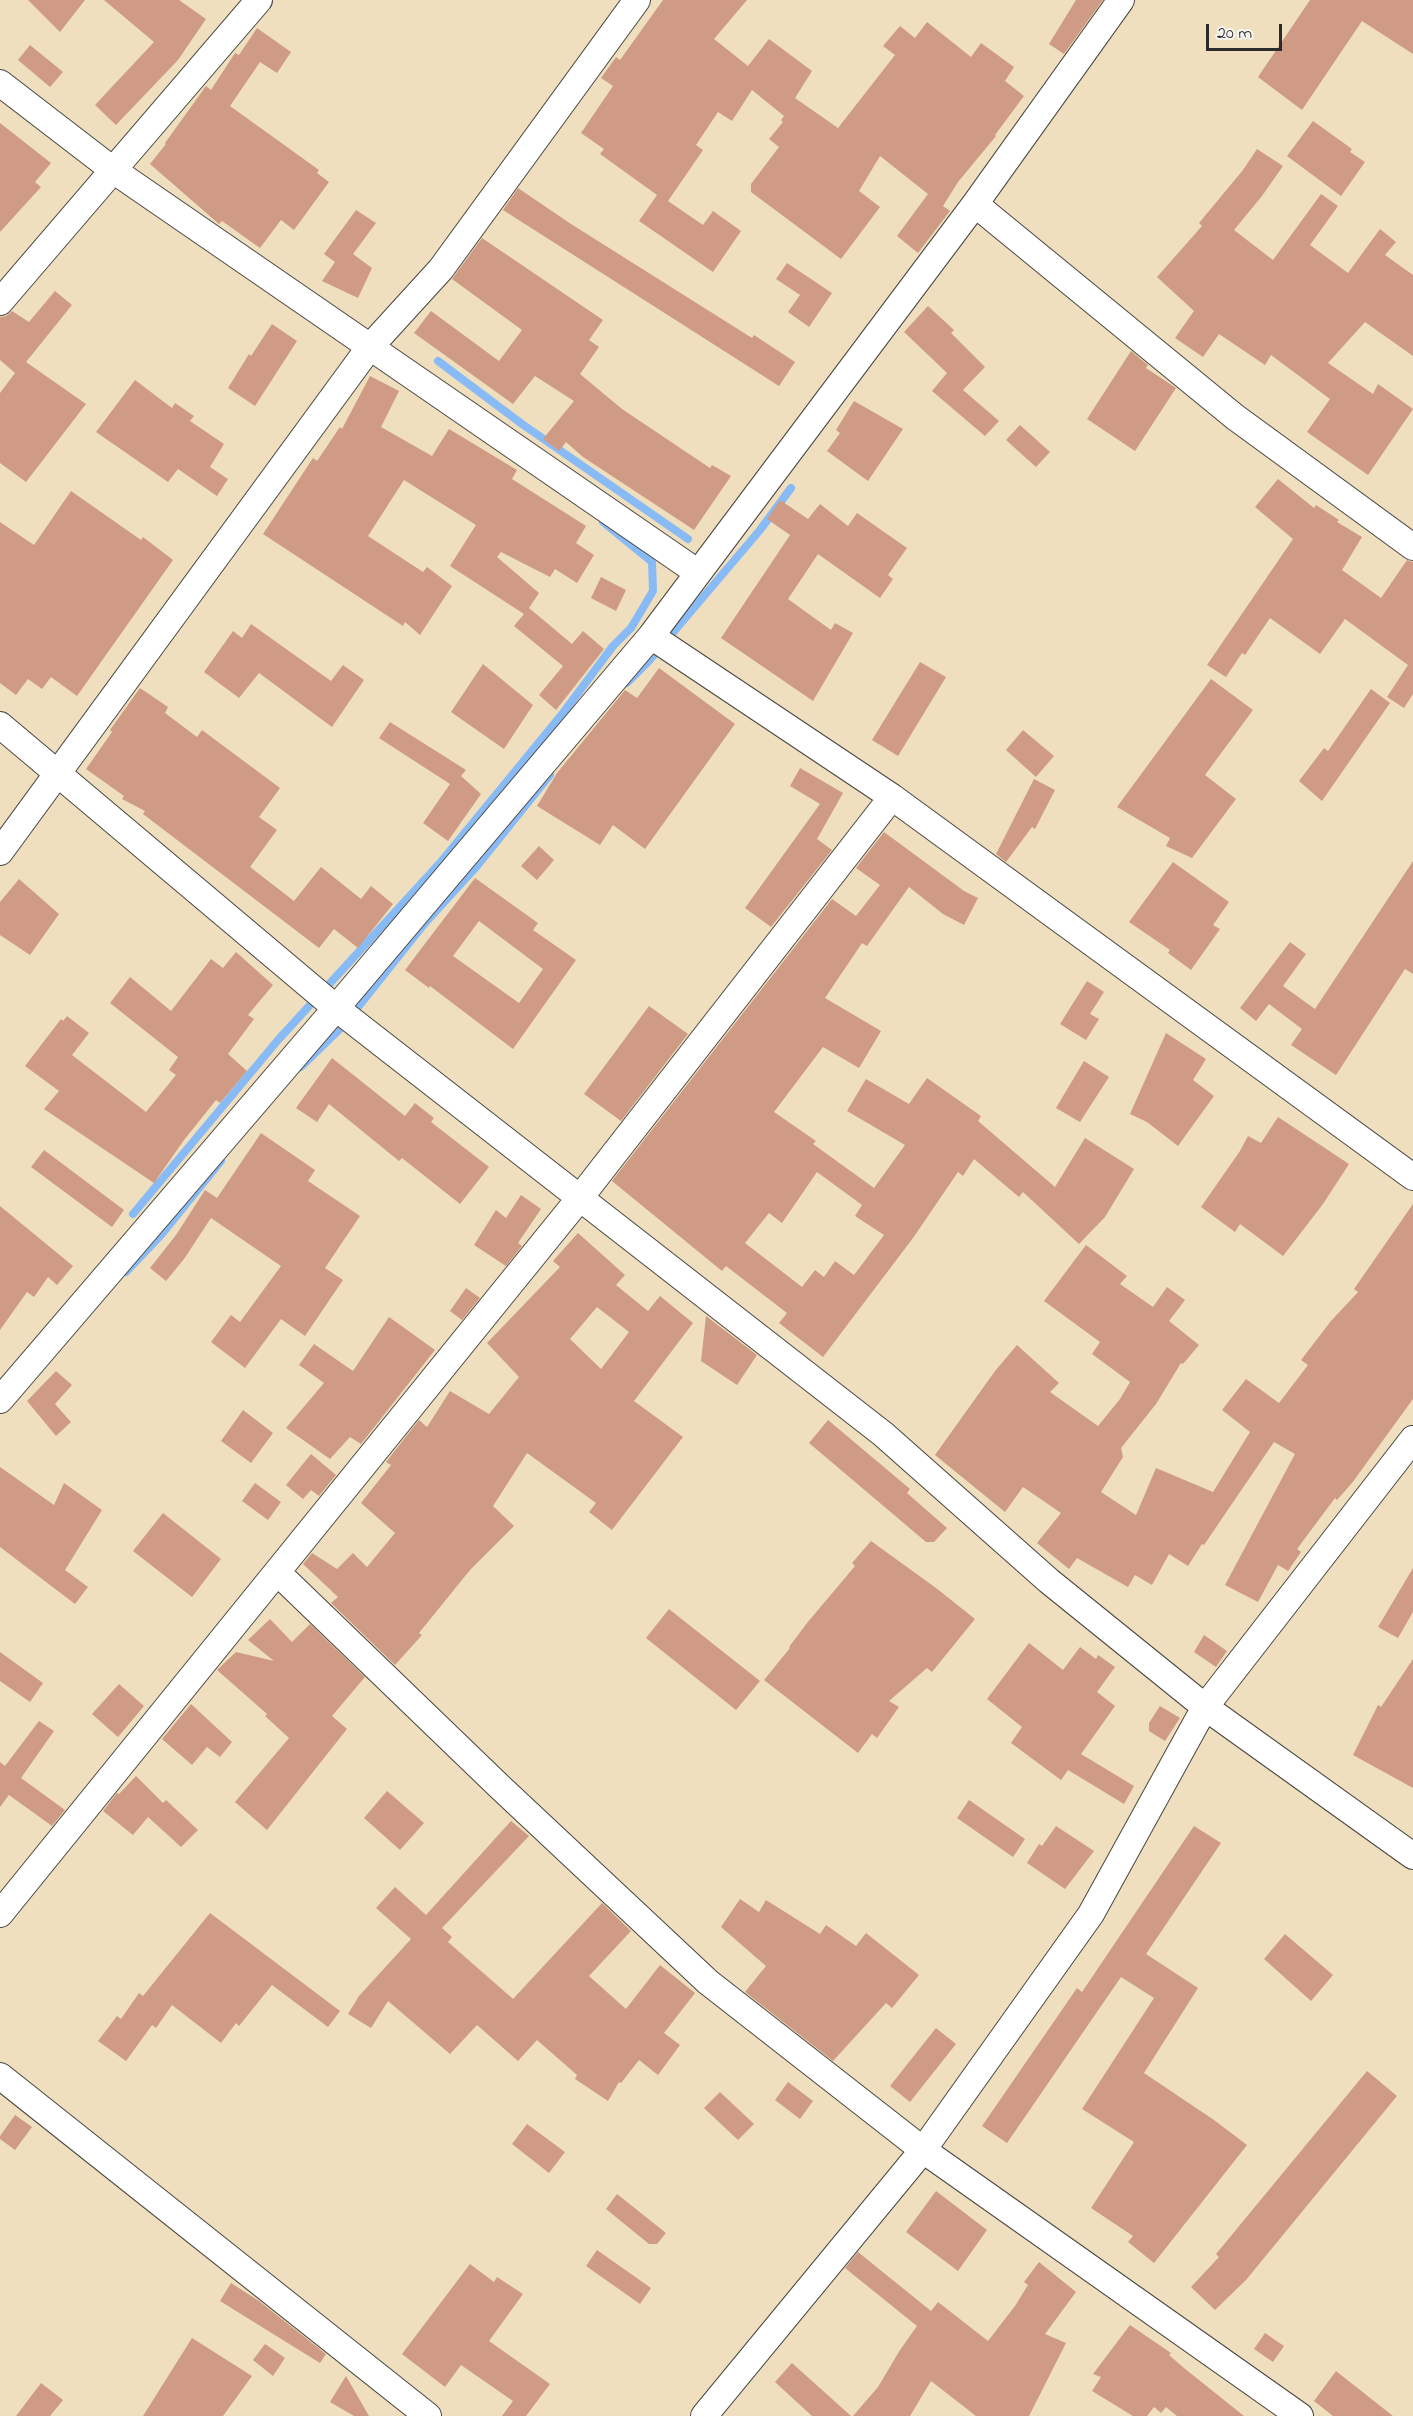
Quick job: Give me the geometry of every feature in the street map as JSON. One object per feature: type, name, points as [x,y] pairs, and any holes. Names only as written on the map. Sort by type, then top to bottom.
[{"type":"street","points":[[0,302],[260,0]]},
{"type":"street","points":[[0,852],[369,348],[441,269],[637,0]]},
{"type":"street","points":[[0,1400],[651,636],[975,204],[1121,0]]},
{"type":"street","points":[[0,83],[113,170],[697,573]]},
{"type":"street","points":[[975,204],[1235,417],[1413,547]]},
{"type":"street","points":[[651,636],[892,797],[1413,1177]]},
{"type":"street","points":[[0,725],[336,1008],[883,1434],[1049,1581],[1205,1707],[1413,1856]]},
{"type":"street","points":[[0,1914],[579,1199],[892,797]]},
{"type":"street","points":[[704,2416],[923,2150],[1091,1914],[1205,1707],[1413,1439]]},
{"type":"street","points":[[278,1573],[500,1787],[708,1982],[923,2150],[1300,2416]]},
{"type":"street","points":[[0,2076],[428,2416]]},
{"type":"building","points":[[28,0],[85,0],[60,32]]},
{"type":"building","points":[[104,0],[179,0],[206,19],[178,60],[116,125],[95,105],[154,42]]},
{"type":"building","points":[[663,0],[747,0],[714,39],[748,66],[769,39],[812,71],[795,98],[838,128],[895,55],[883,46],[900,26],[915,38],[927,22],[971,57],[981,43],[1014,67],[1005,81],[1024,96],[996,136],[958,182],[943,206],[950,211],[918,253],[897,236],[928,194],[880,156],[859,191],[880,207],[841,259],[751,192],[751,184],[779,147],[769,139],[783,122],[781,120],[784,116],[752,90],[732,121],[718,112],[696,145],[703,150],[668,201],[703,225],[713,211],[741,231],[713,272],[639,221],[657,195],[600,154],[604,149],[581,133],[613,86],[601,78],[616,57],[620,60]]},
{"type":"building","points":[[1076,0],[1103,0],[1064,54],[1049,44]]},
{"type":"building","points":[[1310,0],[1413,0],[1413,54],[1362,21],[1302,110],[1258,77]]},
{"type":"building","points":[[257,28],[291,52],[277,73],[260,62],[230,106],[319,170],[317,173],[329,182],[294,230],[281,220],[260,248],[222,221],[219,224],[150,164],[206,86],[211,90],[235,53],[239,55]]},
{"type":"building","points":[[30,45],[63,72],[50,87],[18,60]]},
{"type":"building","points":[[1313,121],[1352,149],[1350,152],[1365,162],[1341,196],[1287,156]]},
{"type":"building","points":[[0,123],[51,163],[35,182],[41,187],[0,232]]},
{"type":"building","points":[[1257,149],[1283,166],[1234,230],[1273,260],[1321,194],[1338,206],[1310,245],[1348,273],[1380,229],[1396,242],[1385,255],[1413,275],[1413,356],[1365,322],[1328,363],[1373,394],[1378,384],[1413,409],[1368,475],[1307,432],[1330,399],[1271,355],[1265,365],[1219,334],[1203,357],[1175,338],[1194,311],[1157,277],[1202,226],[1199,223],[1243,170]]},
{"type":"building","points":[[518,188],[752,338],[754,335],[795,362],[779,386],[503,210]]},
{"type":"building","points":[[356,210],[376,223],[353,254],[372,268],[358,298],[322,281],[335,262],[324,254]]},
{"type":"building","points":[[482,238],[603,320],[589,340],[599,347],[580,374],[622,409],[710,468],[712,465],[731,476],[694,530],[583,457],[566,442],[559,451],[543,439],[574,401],[535,376],[513,404],[414,333],[431,311],[499,361],[522,330],[452,279]]},
{"type":"building","points":[[787,263],[832,293],[809,327],[788,312],[800,295],[776,279]]},
{"type":"building","points":[[55,291],[72,305],[26,362],[86,404],[26,482],[0,463],[0,393],[15,373],[0,360],[0,317],[12,311],[29,322]]},
{"type":"building","points":[[928,306],[954,330],[951,333],[985,367],[963,390],[999,421],[985,436],[932,391],[947,373],[904,332]]},
{"type":"building","points":[[272,324],[297,341],[255,406],[228,388],[249,354],[251,356]]},
{"type":"building","points":[[1131,351],[1148,365],[1146,368],[1176,388],[1135,451],[1087,419]]},
{"type":"building","points":[[370,376],[399,391],[381,427],[432,456],[449,429],[517,470],[512,479],[586,526],[576,543],[594,555],[577,583],[555,569],[550,577],[501,552],[497,557],[539,593],[529,608],[572,644],[583,631],[604,649],[556,710],[539,695],[563,666],[514,626],[524,614],[450,566],[476,525],[404,480],[368,536],[423,572],[427,567],[452,586],[420,635],[405,622],[403,626],[263,534],[313,458],[317,461],[340,427],[342,429]]},
{"type":"building","points":[[135,380],[172,408],[175,403],[194,416],[190,421],[224,444],[210,467],[228,479],[217,496],[178,469],[168,482],[96,432]]},
{"type":"building","points":[[854,401],[903,429],[868,481],[827,451],[840,433],[836,430]]},
{"type":"building","points":[[1020,425],[1050,452],[1036,467],[1006,440]]},
{"type":"building","points":[[1278,479],[1314,508],[1316,505],[1339,520],[1337,522],[1362,537],[1342,570],[1381,598],[1407,560],[1413,562],[1413,694],[1404,708],[1387,697],[1408,665],[1345,619],[1320,654],[1270,618],[1245,655],[1242,653],[1226,677],[1207,665],[1293,539],[1255,507]]},
{"type":"building","points":[[71,491],[141,540],[143,537],[173,560],[77,696],[51,677],[42,689],[28,679],[16,695],[0,683],[0,522],[34,545]]},
{"type":"building","points":[[780,500],[808,519],[820,504],[848,526],[857,513],[907,548],[888,575],[893,579],[880,598],[818,554],[788,599],[831,630],[835,623],[853,633],[813,701],[721,638],[790,535],[767,519]]},
{"type":"building","points":[[601,577],[626,590],[616,611],[591,598]]},
{"type":"building","points":[[251,624],[331,681],[343,665],[364,680],[332,727],[259,673],[239,698],[204,672],[233,631],[242,638]]},
{"type":"building","points":[[920,662],[946,677],[898,756],[872,740]]},
{"type":"building","points":[[483,664],[533,705],[504,749],[451,712]]},
{"type":"building","points":[[659,668],[735,724],[645,849],[613,825],[600,845],[537,806],[557,773],[625,690],[637,698]]},
{"type":"building","points":[[1211,679],[1253,710],[1205,775],[1236,799],[1192,858],[1166,846],[1170,838],[1117,807]]},
{"type":"building","points":[[140,688],[168,707],[165,713],[197,737],[202,730],[280,788],[259,817],[277,830],[250,867],[294,901],[321,867],[361,899],[371,886],[393,904],[358,948],[334,929],[319,948],[143,814],[145,811],[122,799],[124,796],[86,769]]},
{"type":"building","points":[[1371,689],[1390,703],[1322,801],[1299,781],[1324,748],[1328,751]]},
{"type":"building","points":[[390,722],[466,770],[461,776],[481,794],[448,841],[423,823],[450,784],[379,738]]},
{"type":"building","points":[[1023,730],[1054,756],[1036,777],[1006,750]]},
{"type":"building","points":[[800,768],[843,793],[817,839],[832,850],[771,927],[745,908],[820,804],[790,786]]},
{"type":"building","points":[[1034,779],[1055,790],[1035,829],[1032,827],[1006,862],[996,854]]},
{"type":"building","points":[[884,832],[964,891],[978,898],[964,925],[943,914],[909,887],[867,946],[862,943],[825,998],[881,1031],[859,1068],[823,1047],[774,1112],[816,1141],[813,1144],[874,1188],[905,1145],[847,1111],[866,1079],[909,1104],[927,1078],[981,1116],[978,1121],[1055,1187],[1085,1138],[1134,1169],[1105,1217],[1079,1244],[1023,1192],[1019,1197],[974,1159],[963,1176],[958,1172],[913,1238],[823,1357],[779,1323],[787,1313],[726,1266],[722,1271],[612,1181],[832,899],[856,916],[880,885],[856,868]],"holes":[[[817,1172],[862,1205],[855,1216],[884,1235],[854,1275],[835,1261],[824,1277],[815,1270],[802,1287],[745,1243],[769,1213],[782,1223]]]},
{"type":"building","points":[[539,846],[554,860],[537,880],[521,866]]},
{"type":"building","points":[[1413,861],[1413,974],[1405,969],[1336,1075],[1291,1045],[1302,1029],[1269,1004],[1256,1021],[1240,1008],[1290,942],[1306,954],[1283,986],[1315,1009]]},
{"type":"building","points":[[1173,862],[1229,902],[1213,925],[1220,929],[1191,970],[1168,953],[1170,950],[1129,922]]},
{"type":"building","points":[[475,878],[538,923],[533,930],[576,960],[513,1049],[430,986],[429,988],[405,970]],"holes":[[[479,921],[543,969],[519,1003],[453,956]]]},
{"type":"building","points":[[19,879],[59,914],[30,955],[0,935],[0,902]]},
{"type":"building","points":[[236,952],[273,985],[248,1015],[254,1019],[228,1054],[247,1071],[220,1103],[216,1100],[154,1183],[44,1109],[59,1091],[25,1066],[61,1019],[63,1021],[67,1016],[89,1033],[72,1055],[146,1112],[176,1075],[169,1070],[178,1057],[110,1003],[130,977],[171,1011],[211,959],[223,968]]},
{"type":"building","points":[[1087,981],[1104,992],[1090,1014],[1099,1019],[1086,1040],[1060,1024]]},
{"type":"building","points":[[649,1006],[688,1034],[621,1121],[584,1094]]},
{"type":"building","points":[[1166,1033],[1206,1059],[1193,1080],[1214,1096],[1178,1146],[1147,1122],[1130,1114]]},
{"type":"building","points":[[332,1058],[405,1116],[415,1103],[434,1118],[431,1122],[489,1167],[460,1204],[402,1158],[399,1161],[329,1104],[317,1122],[296,1108]]},
{"type":"building","points":[[1084,1061],[1109,1077],[1080,1122],[1056,1108]]},
{"type":"building","points":[[1278,1117],[1349,1164],[1323,1204],[1283,1256],[1240,1224],[1235,1232],[1201,1207],[1248,1136],[1261,1143]]},
{"type":"building","points":[[261,1133],[315,1170],[308,1181],[360,1216],[325,1268],[343,1280],[305,1336],[281,1319],[245,1368],[211,1342],[231,1315],[240,1322],[281,1266],[211,1218],[184,1259],[166,1281],[150,1268],[176,1235],[205,1190],[217,1198]]},
{"type":"building","points":[[44,1150],[124,1210],[112,1227],[31,1167]]},
{"type":"building","points":[[521,1195],[541,1209],[518,1243],[522,1246],[506,1266],[474,1245],[496,1210],[506,1218]]},
{"type":"building","points":[[1413,1204],[1413,1399],[1352,1483],[1337,1500],[1335,1498],[1297,1549],[1301,1552],[1288,1571],[1278,1565],[1258,1602],[1225,1585],[1295,1454],[1274,1442],[1188,1566],[1169,1554],[1152,1585],[1135,1575],[1128,1587],[1077,1558],[1069,1569],[1037,1543],[1061,1513],[1023,1487],[1005,1512],[935,1455],[995,1371],[1017,1345],[1059,1383],[1050,1392],[1098,1426],[1120,1399],[1130,1382],[1092,1354],[1100,1342],[1044,1301],[1086,1245],[1127,1276],[1120,1284],[1153,1307],[1167,1287],[1185,1300],[1169,1321],[1199,1345],[1183,1364],[1181,1363],[1156,1404],[1121,1448],[1123,1457],[1101,1492],[1136,1515],[1156,1468],[1213,1492],[1250,1432],[1222,1410],[1246,1379],[1279,1403],[1308,1365],[1301,1360],[1331,1321],[1358,1292],[1354,1289]]},
{"type":"building","points":[[0,1206],[73,1266],[57,1285],[48,1277],[34,1297],[27,1292],[0,1330]]},
{"type":"building","points":[[578,1233],[625,1275],[616,1285],[648,1311],[660,1296],[693,1323],[634,1401],[683,1437],[612,1530],[589,1512],[596,1503],[527,1453],[493,1506],[514,1526],[470,1570],[419,1633],[422,1635],[395,1665],[331,1603],[338,1597],[303,1564],[312,1553],[337,1569],[353,1553],[367,1567],[395,1533],[361,1503],[391,1465],[386,1462],[419,1420],[427,1427],[450,1391],[489,1414],[519,1377],[487,1343],[560,1267],[553,1261]],"holes":[[[597,1307],[629,1332],[601,1369],[570,1339]]]},
{"type":"building","points":[[466,1288],[480,1298],[462,1320],[450,1311]]},
{"type":"building","points":[[706,1316],[757,1355],[737,1385],[701,1361]]},
{"type":"building","points":[[389,1317],[435,1350],[361,1444],[350,1437],[330,1459],[286,1428],[324,1383],[299,1365],[314,1344],[353,1371]]},
{"type":"building","points":[[56,1371],[72,1385],[55,1404],[71,1422],[56,1436],[27,1401]]},
{"type":"building","points":[[243,1410],[273,1433],[251,1463],[221,1441]]},
{"type":"building","points":[[828,1420],[910,1489],[907,1493],[947,1528],[934,1542],[926,1542],[809,1443]]},
{"type":"building","points":[[311,1454],[336,1475],[319,1496],[311,1490],[303,1499],[286,1485]]},
{"type":"building","points":[[0,1467],[54,1505],[64,1483],[102,1510],[65,1570],[88,1587],[75,1604],[0,1547]]},
{"type":"building","points":[[255,1483],[281,1502],[268,1520],[242,1501]]},
{"type":"building","points":[[163,1513],[221,1559],[192,1597],[133,1551]]},
{"type":"building","points":[[871,1541],[975,1619],[932,1672],[927,1668],[889,1701],[899,1707],[877,1738],[872,1734],[858,1753],[764,1680],[807,1623],[855,1566],[852,1563]]},
{"type":"building","points":[[1413,1568],[1413,1612],[1398,1638],[1378,1627]]},
{"type":"building","points":[[669,1609],[760,1681],[736,1710],[646,1638]]},
{"type":"building","points":[[270,1619],[292,1642],[310,1624],[365,1677],[332,1716],[347,1729],[267,1830],[235,1802],[289,1738],[265,1716],[267,1714],[217,1670],[236,1652],[274,1661],[248,1640]]},
{"type":"building","points":[[1204,1635],[1227,1651],[1216,1667],[1194,1652]]},
{"type":"building","points":[[1029,1643],[1063,1670],[1080,1647],[1096,1659],[1098,1655],[1115,1667],[1097,1692],[1115,1706],[1081,1754],[1134,1786],[1124,1804],[1068,1770],[1061,1780],[1011,1743],[1022,1727],[987,1699]]},
{"type":"building","points":[[0,1652],[43,1683],[30,1702],[0,1681]]},
{"type":"building","points":[[1413,1659],[1413,1788],[1353,1755],[1378,1705],[1381,1707]]},
{"type":"building","points":[[119,1684],[144,1706],[118,1737],[92,1714]]},
{"type":"building","points":[[191,1704],[232,1742],[220,1757],[207,1747],[192,1765],[162,1739]]},
{"type":"building","points":[[1160,1706],[1180,1718],[1165,1741],[1149,1731],[1149,1723]]},
{"type":"building","points":[[39,1721],[54,1731],[21,1778],[65,1810],[52,1826],[9,1795],[0,1807],[0,1762],[5,1766]]},
{"type":"building","points":[[136,1776],[163,1803],[166,1800],[198,1830],[181,1847],[148,1817],[133,1835],[103,1811],[117,1793],[119,1794]]},
{"type":"building","points":[[387,1791],[424,1823],[400,1850],[364,1818]]},
{"type":"building","points":[[969,1800],[1025,1839],[1013,1857],[957,1818]]},
{"type":"building","points":[[511,1821],[529,1836],[442,1928],[452,1937],[448,1942],[513,1999],[602,1903],[631,1931],[589,1976],[626,2009],[660,1965],[695,1993],[664,2033],[680,2045],[658,2075],[639,2060],[621,2083],[619,2082],[608,2101],[575,2079],[577,2075],[537,2040],[518,2061],[477,2025],[450,2054],[388,2001],[371,2028],[348,2014],[359,1996],[411,1939],[376,1908],[395,1887],[426,1915]]},
{"type":"building","points":[[1056,1826],[1094,1851],[1065,1889],[1027,1863],[1039,1844],[1042,1846]]},
{"type":"building","points":[[1194,1826],[1221,1843],[1146,1954],[1198,1988],[1144,2073],[1247,2145],[1154,2263],[1128,2242],[1133,2236],[1091,2208],[1134,2142],[1082,2109],[1154,1998],[1121,1977],[1007,2143],[982,2126],[1077,1988],[1082,1992]]},
{"type":"building","points":[[740,1899],[759,1912],[766,1900],[820,1934],[826,1925],[856,1946],[866,1933],[919,1975],[892,2008],[886,2003],[833,2061],[745,1992],[766,1966],[721,1927]]},
{"type":"building","points":[[210,1913],[340,2011],[328,2027],[272,1985],[239,2026],[236,2023],[221,2043],[172,2005],[156,2028],[152,2025],[126,2061],[98,2041],[117,2016],[121,2019],[139,1993],[143,1996]]},
{"type":"building","points":[[1285,1934],[1333,1975],[1311,2001],[1264,1959]]},
{"type":"building","points":[[936,2028],[956,2044],[910,2102],[890,2086]]},
{"type":"building","points":[[1367,2071],[1397,2096],[1246,2280],[1215,2310],[1191,2287],[1219,2257],[1216,2254]]},
{"type":"building","points":[[788,2082],[813,2101],[800,2119],[775,2100]]},
{"type":"building","points":[[720,2092],[754,2124],[738,2140],[704,2108]]},
{"type":"building","points":[[15,2115],[32,2127],[15,2150],[0,2139],[0,2136]]},
{"type":"building","points":[[527,2124],[565,2152],[549,2173],[512,2144]]},
{"type":"building","points":[[936,2191],[987,2230],[958,2271],[906,2232]]},
{"type":"building","points":[[617,2194],[666,2233],[657,2244],[649,2244],[606,2209]]},
{"type":"building","points":[[597,2250],[651,2288],[640,2304],[586,2266]]},
{"type":"building","points":[[858,2252],[931,2311],[938,2302],[988,2341],[1015,2306],[1028,2285],[1024,2282],[1039,2262],[1076,2292],[1045,2334],[1066,2343],[1029,2416],[976,2416],[931,2381],[910,2416],[853,2416],[878,2387],[917,2326],[845,2268]]},
{"type":"building","points":[[470,2264],[494,2282],[497,2277],[523,2294],[489,2341],[550,2384],[526,2416],[502,2416],[513,2401],[461,2365],[445,2387],[402,2354]]},
{"type":"building","points":[[231,2283],[259,2301],[326,2354],[320,2363],[220,2301]]},
{"type":"building","points":[[1130,2325],[1171,2353],[1169,2355],[1184,2368],[1244,2416],[1177,2416],[1166,2407],[1161,2413],[1154,2407],[1147,2416],[1133,2416],[1092,2391],[1101,2377],[1093,2374]]},
{"type":"building","points":[[1265,2333],[1284,2346],[1273,2362],[1254,2349]]},
{"type":"building","points":[[192,2338],[252,2376],[223,2416],[143,2416]]},
{"type":"building","points":[[265,2344],[285,2358],[273,2376],[253,2360]]},
{"type":"building","points":[[792,2363],[851,2416],[812,2416],[775,2382]]},
{"type":"building","points":[[1336,2371],[1393,2416],[1333,2416],[1314,2401]]},
{"type":"building","points":[[346,2376],[369,2416],[354,2416],[330,2402]]},
{"type":"building","points":[[41,2383],[63,2400],[50,2416],[16,2416]]},
{"type":"waterway","points":[[438,361],[522,424],[688,539]]},
{"type":"waterway","points":[[627,683],[648,662],[760,530],[791,488]]},
{"type":"waterway","points":[[133,1214],[278,1040],[440,863],[563,713],[613,646],[631,628],[653,591],[652,562],[603,522]]},
{"type":"waterway","points":[[301,1067],[343,1026],[425,923],[477,866],[550,775]]},
{"type":"waterway","points":[[126,1272],[161,1235],[221,1161]]}]
